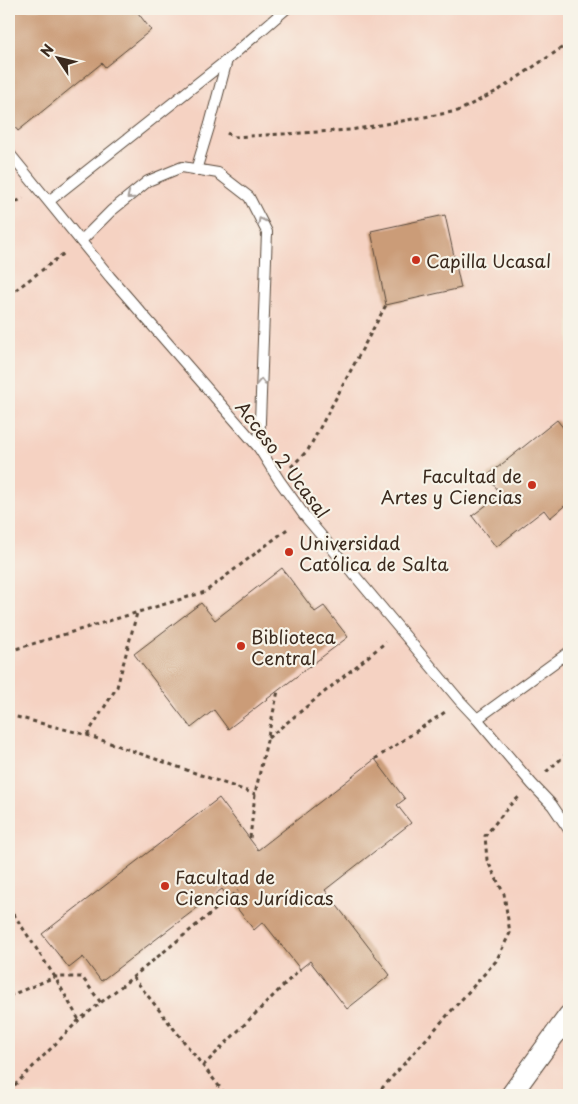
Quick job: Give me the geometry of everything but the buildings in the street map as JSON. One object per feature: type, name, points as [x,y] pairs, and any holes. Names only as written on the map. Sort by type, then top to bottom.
[{"type":"street","points":[[511,1095],[569,1015]]},
{"type":"lane","points":[[49,201],[226,60],[286,9]]},
{"type":"lane","points":[[196,170],[226,60]]},
{"type":"lane","name":"Acceso 2 Ucasal","points":[[9,153],[117,284],[259,448],[304,515],[460,701],[552,805],[569,830]]},
{"type":"lane","points":[[81,241],[111,211],[148,181],[182,167],[218,173],[249,197],[267,232],[259,448]]},
{"type":"lane","points":[[477,719],[569,652]]},
{"type":"path","points":[[210,124],[233,137],[352,130],[458,111],[499,90],[569,43]]},
{"type":"path","points":[[9,295],[81,241]]},
{"type":"path","points":[[279,480],[308,450],[386,305]]},
{"type":"path","points":[[9,651],[205,592],[304,515]]},
{"type":"path","points":[[87,735],[117,687],[137,613]]},
{"type":"path","points":[[268,738],[401,631]]},
{"type":"path","points":[[250,838],[256,794],[278,691]]},
{"type":"path","points":[[375,759],[460,701]]},
{"type":"path","points":[[9,715],[87,735],[256,794]]},
{"type":"path","points":[[376,1095],[496,961],[510,932],[504,894],[487,860],[486,836],[509,806],[569,752]]},
{"type":"path","points":[[9,1090],[79,1020],[238,891]]},
{"type":"path","points":[[9,907],[55,977],[79,1020]]},
{"type":"path","points":[[203,1066],[300,970]]},
{"type":"path","points":[[9,996],[55,977],[82,977],[101,1003]]},
{"type":"path","points":[[133,977],[226,1095]]},
{"type":"shaded area","name":"Universidad Católica de Salta","points":[[9,9],[569,9],[569,1095],[9,1095]]},
{"type":"place","name":"Capilla Ucasal","points":[[416,260]]},
{"type":"place","name":"Facultad de Artes y Ciencias","points":[[532,485]]},
{"type":"place","name":"Universidad Católica de Salta","points":[[289,552]]},
{"type":"place","name":"Biblioteca Central","points":[[241,646]]},
{"type":"place","name":"Facultad de Ciencias Jurídicas","points":[[165,886]]}]
